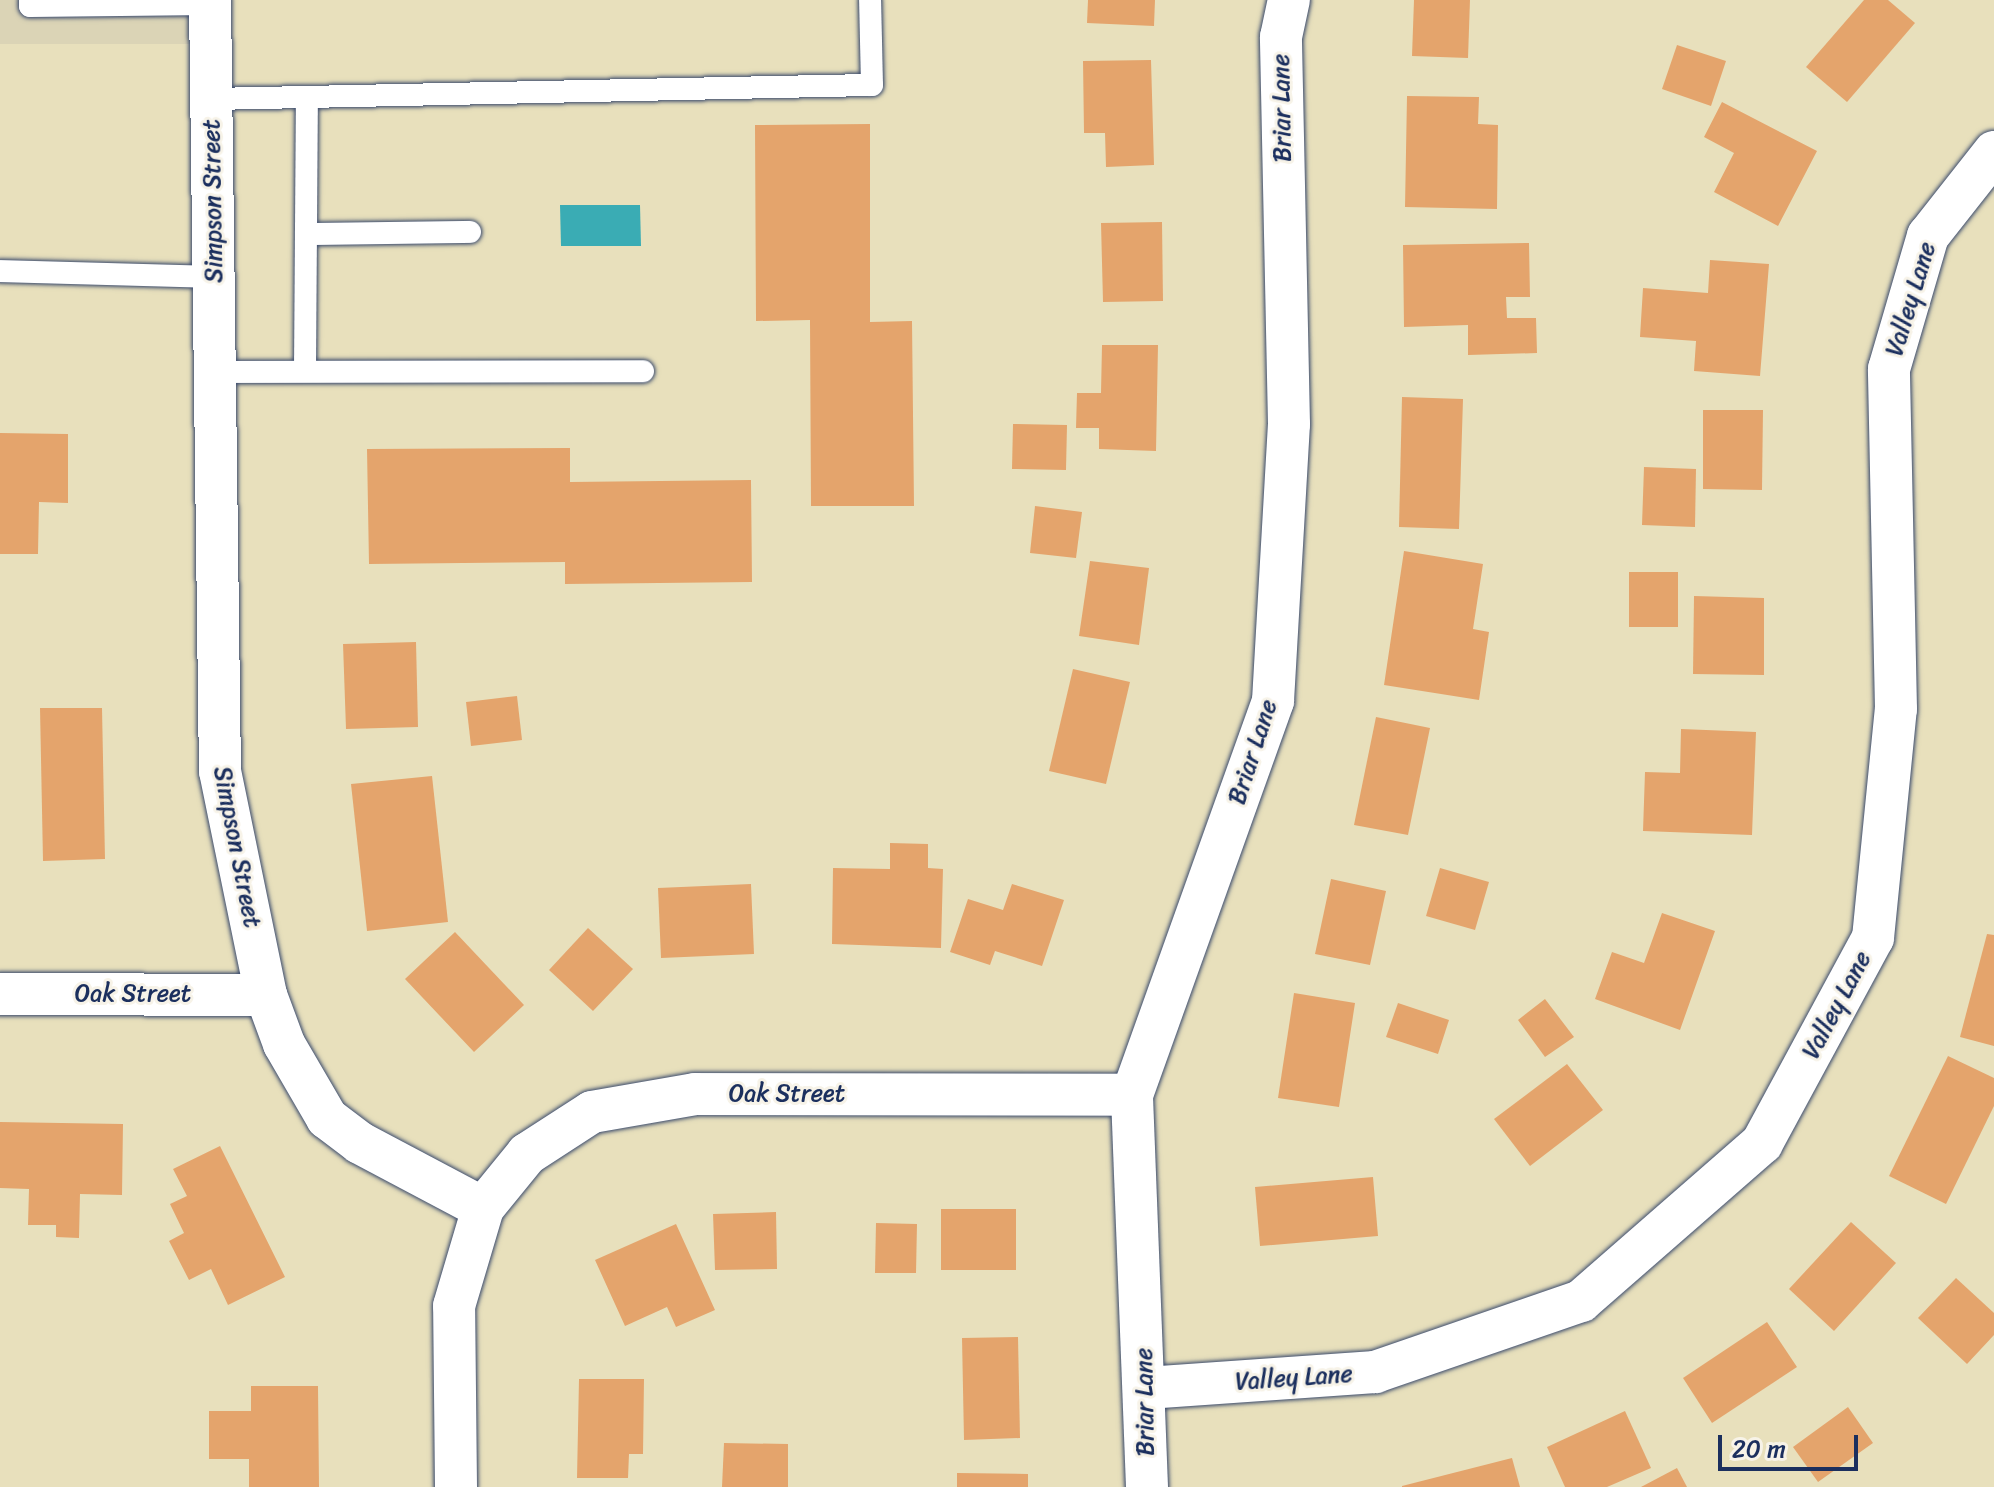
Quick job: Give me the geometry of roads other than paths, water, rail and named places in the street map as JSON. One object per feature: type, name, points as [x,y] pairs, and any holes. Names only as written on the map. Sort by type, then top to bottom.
[{"type":"street","name":"Briar Lane","points":[[1147,1487],[1146,1388],[1132,1095],[1273,701],[1289,424],[1281,37],[1289,0]]},
{"type":"street","name":"Simpson Street","points":[[210,2],[220,771],[266,995],[290,1056],[327,1118],[360,1143],[483,1208]]},
{"type":"street","name":"Valley Lane","points":[[1146,1388],[1375,1372],[1581,1301],[1762,1143],[1873,938],[1896,709],[1889,369],[1928,236],[1994,152]]},
{"type":"street","name":"Oak Street","points":[[0,994],[266,995]]},
{"type":"street","name":"Oak Street","points":[[483,1208],[527,1154],[606,1109],[695,1094],[1132,1095]]},
{"type":"street","points":[[456,1487],[454,1306],[483,1208]]},
{"type":"lane","points":[[30,0],[30,6],[210,2]]},
{"type":"lane","points":[[212,99],[872,85],[870,0]]},
{"type":"lane","points":[[305,371],[307,97]]},
{"type":"lane","points":[[306,234],[470,232]]},
{"type":"lane","points":[[0,271],[214,277]]},
{"type":"lane","points":[[215,372],[643,371]]},
{"type":"water","points":[[560,205],[640,205],[641,246],[561,246]]}]
